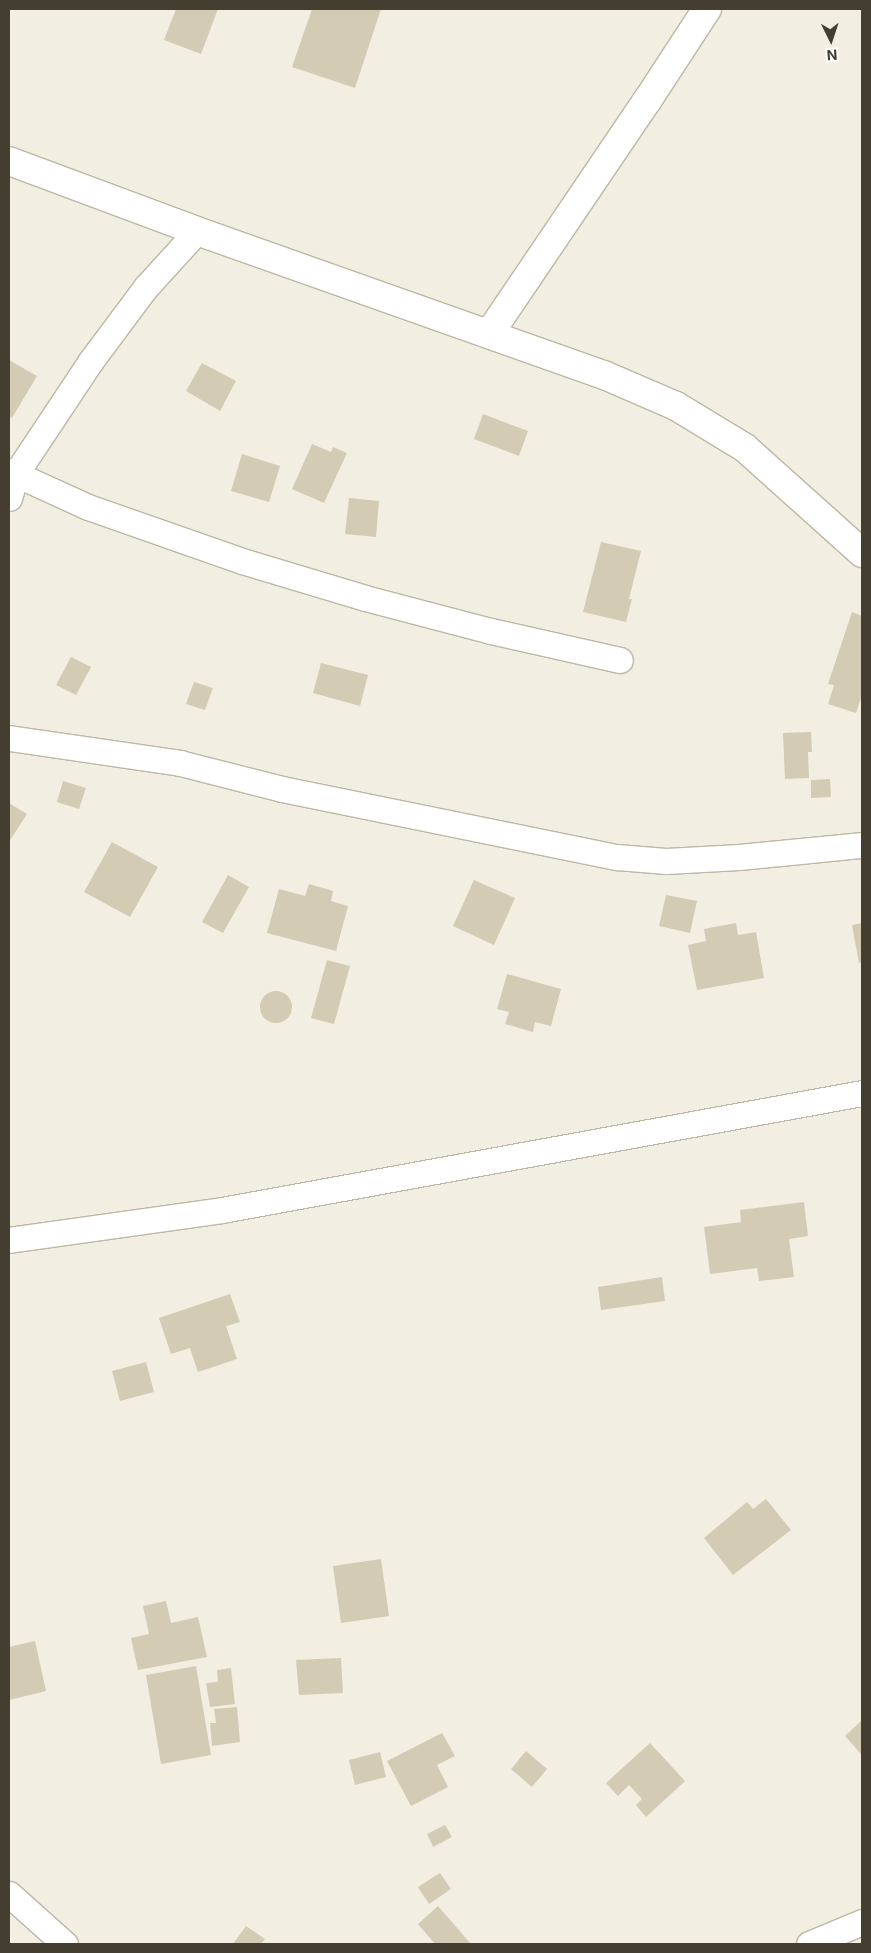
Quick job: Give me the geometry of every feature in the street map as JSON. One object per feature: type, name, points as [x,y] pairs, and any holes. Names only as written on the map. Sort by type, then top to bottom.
[{"type":"street","points":[[489,334],[707,9]]},
{"type":"street","points":[[9,161],[196,231],[604,375],[676,406],[746,448],[862,553]]},
{"type":"street","points":[[9,498],[13,472],[90,362],[146,287],[196,231]]},
{"type":"street","points":[[13,472],[88,507],[242,561],[365,598],[491,631],[620,660]]},
{"type":"street","points":[[9,738],[180,763],[282,789],[617,857],[666,861],[739,857],[862,845]]},
{"type":"street","points":[[9,1240],[222,1210],[862,1093]]},
{"type":"street","points":[[9,1894],[65,1944]]},
{"type":"street","points":[[809,1944],[862,1922]]},
{"type":"building","points":[[176,9],[218,9],[201,54],[164,40]]},
{"type":"building","points":[[312,9],[381,9],[355,88],[292,67]]},
{"type":"building","points":[[9,360],[37,376],[12,418],[9,416]]},
{"type":"building","points":[[202,363],[236,381],[220,411],[186,391]]},
{"type":"building","points":[[483,414],[528,431],[519,456],[474,439]]},
{"type":"building","points":[[312,444],[331,452],[333,447],[347,453],[324,503],[292,489]]},
{"type":"building","points":[[242,454],[280,466],[269,502],[231,491]]},
{"type":"building","points":[[349,498],[379,501],[376,537],[345,534]]},
{"type":"building","points":[[601,542],[641,551],[629,599],[632,599],[626,622],[583,612]]},
{"type":"building","points":[[852,612],[862,616],[862,695],[856,713],[828,704],[834,685],[828,684]]},
{"type":"building","points":[[71,657],[91,667],[76,695],[56,685]]},
{"type":"building","points":[[321,663],[368,675],[360,706],[313,693]]},
{"type":"building","points":[[194,682],[213,688],[205,710],[186,704]]},
{"type":"building","points":[[811,732],[812,752],[808,752],[809,778],[785,779],[783,733]]},
{"type":"building","points":[[830,779],[831,797],[811,798],[811,780]]},
{"type":"building","points":[[63,781],[86,788],[79,809],[57,802]]},
{"type":"building","points":[[9,803],[27,814],[9,842]]},
{"type":"building","points":[[112,842],[158,867],[130,917],[84,892]]},
{"type":"building","points":[[228,875],[249,887],[223,933],[202,922]]},
{"type":"building","points":[[474,880],[515,898],[494,945],[453,926]]},
{"type":"building","points":[[309,884],[333,891],[331,901],[348,906],[336,951],[267,933],[279,889],[305,896]]},
{"type":"building","points":[[666,895],[697,901],[690,933],[659,926]]},
{"type":"building","points":[[736,923],[738,935],[756,932],[764,978],[697,990],[688,945],[706,941],[704,929]]},
{"type":"building","points":[[862,923],[862,962],[859,963],[852,925]]},
{"type":"building","points":[[327,960],[350,966],[334,1024],[311,1018]]},
{"type":"building","points":[[507,974],[561,989],[551,1026],[535,1022],[533,1032],[505,1024],[509,1012],[497,1009]]},
{"type":"building","points":[[276,991],[287,996],[292,1007],[287,1018],[276,1023],[265,1018],[260,1007],[265,996]]},
{"type":"building","points":[[804,1202],[808,1236],[789,1239],[794,1277],[759,1281],[757,1268],[710,1274],[704,1227],[741,1222],[740,1210]]},
{"type":"building","points":[[662,1277],[665,1301],[601,1310],[598,1287]]},
{"type":"building","points":[[230,1294],[240,1322],[226,1326],[237,1359],[198,1372],[190,1348],[171,1354],[159,1318]]},
{"type":"building","points":[[146,1362],[154,1392],[120,1401],[112,1371]]},
{"type":"building","points":[[766,1499],[791,1530],[733,1575],[704,1538],[747,1502],[753,1509]]},
{"type":"building","points":[[381,1559],[389,1616],[341,1623],[333,1566]]},
{"type":"building","points":[[166,1601],[171,1623],[198,1617],[207,1657],[138,1670],[131,1638],[149,1634],[143,1606]]},
{"type":"building","points":[[35,1641],[46,1691],[9,1700],[9,1647]]},
{"type":"building","points":[[341,1658],[343,1693],[299,1695],[296,1660]]},
{"type":"building","points":[[196,1666],[211,1755],[161,1764],[146,1675]]},
{"type":"building","points":[[231,1668],[235,1704],[210,1707],[206,1683],[218,1682],[217,1670]]},
{"type":"building","points":[[237,1707],[240,1742],[212,1746],[210,1723],[216,1723],[214,1709]]},
{"type":"building","points":[[862,1720],[862,1755],[845,1736]]},
{"type":"building","points":[[442,1733],[455,1756],[437,1765],[448,1787],[411,1806],[387,1761]]},
{"type":"building","points":[[650,1743],[685,1781],[646,1817],[636,1805],[642,1799],[629,1785],[618,1796],[606,1783]]},
{"type":"building","points":[[526,1751],[547,1769],[532,1787],[511,1769]]},
{"type":"building","points":[[380,1752],[386,1777],[355,1785],[349,1760]]},
{"type":"building","points":[[445,1825],[452,1837],[433,1847],[427,1834]]},
{"type":"building","points":[[440,1873],[451,1889],[429,1904],[418,1887]]},
{"type":"building","points":[[438,1906],[471,1944],[435,1944],[418,1924]]},
{"type":"building","points":[[246,1926],[265,1939],[261,1944],[233,1944]]}]
